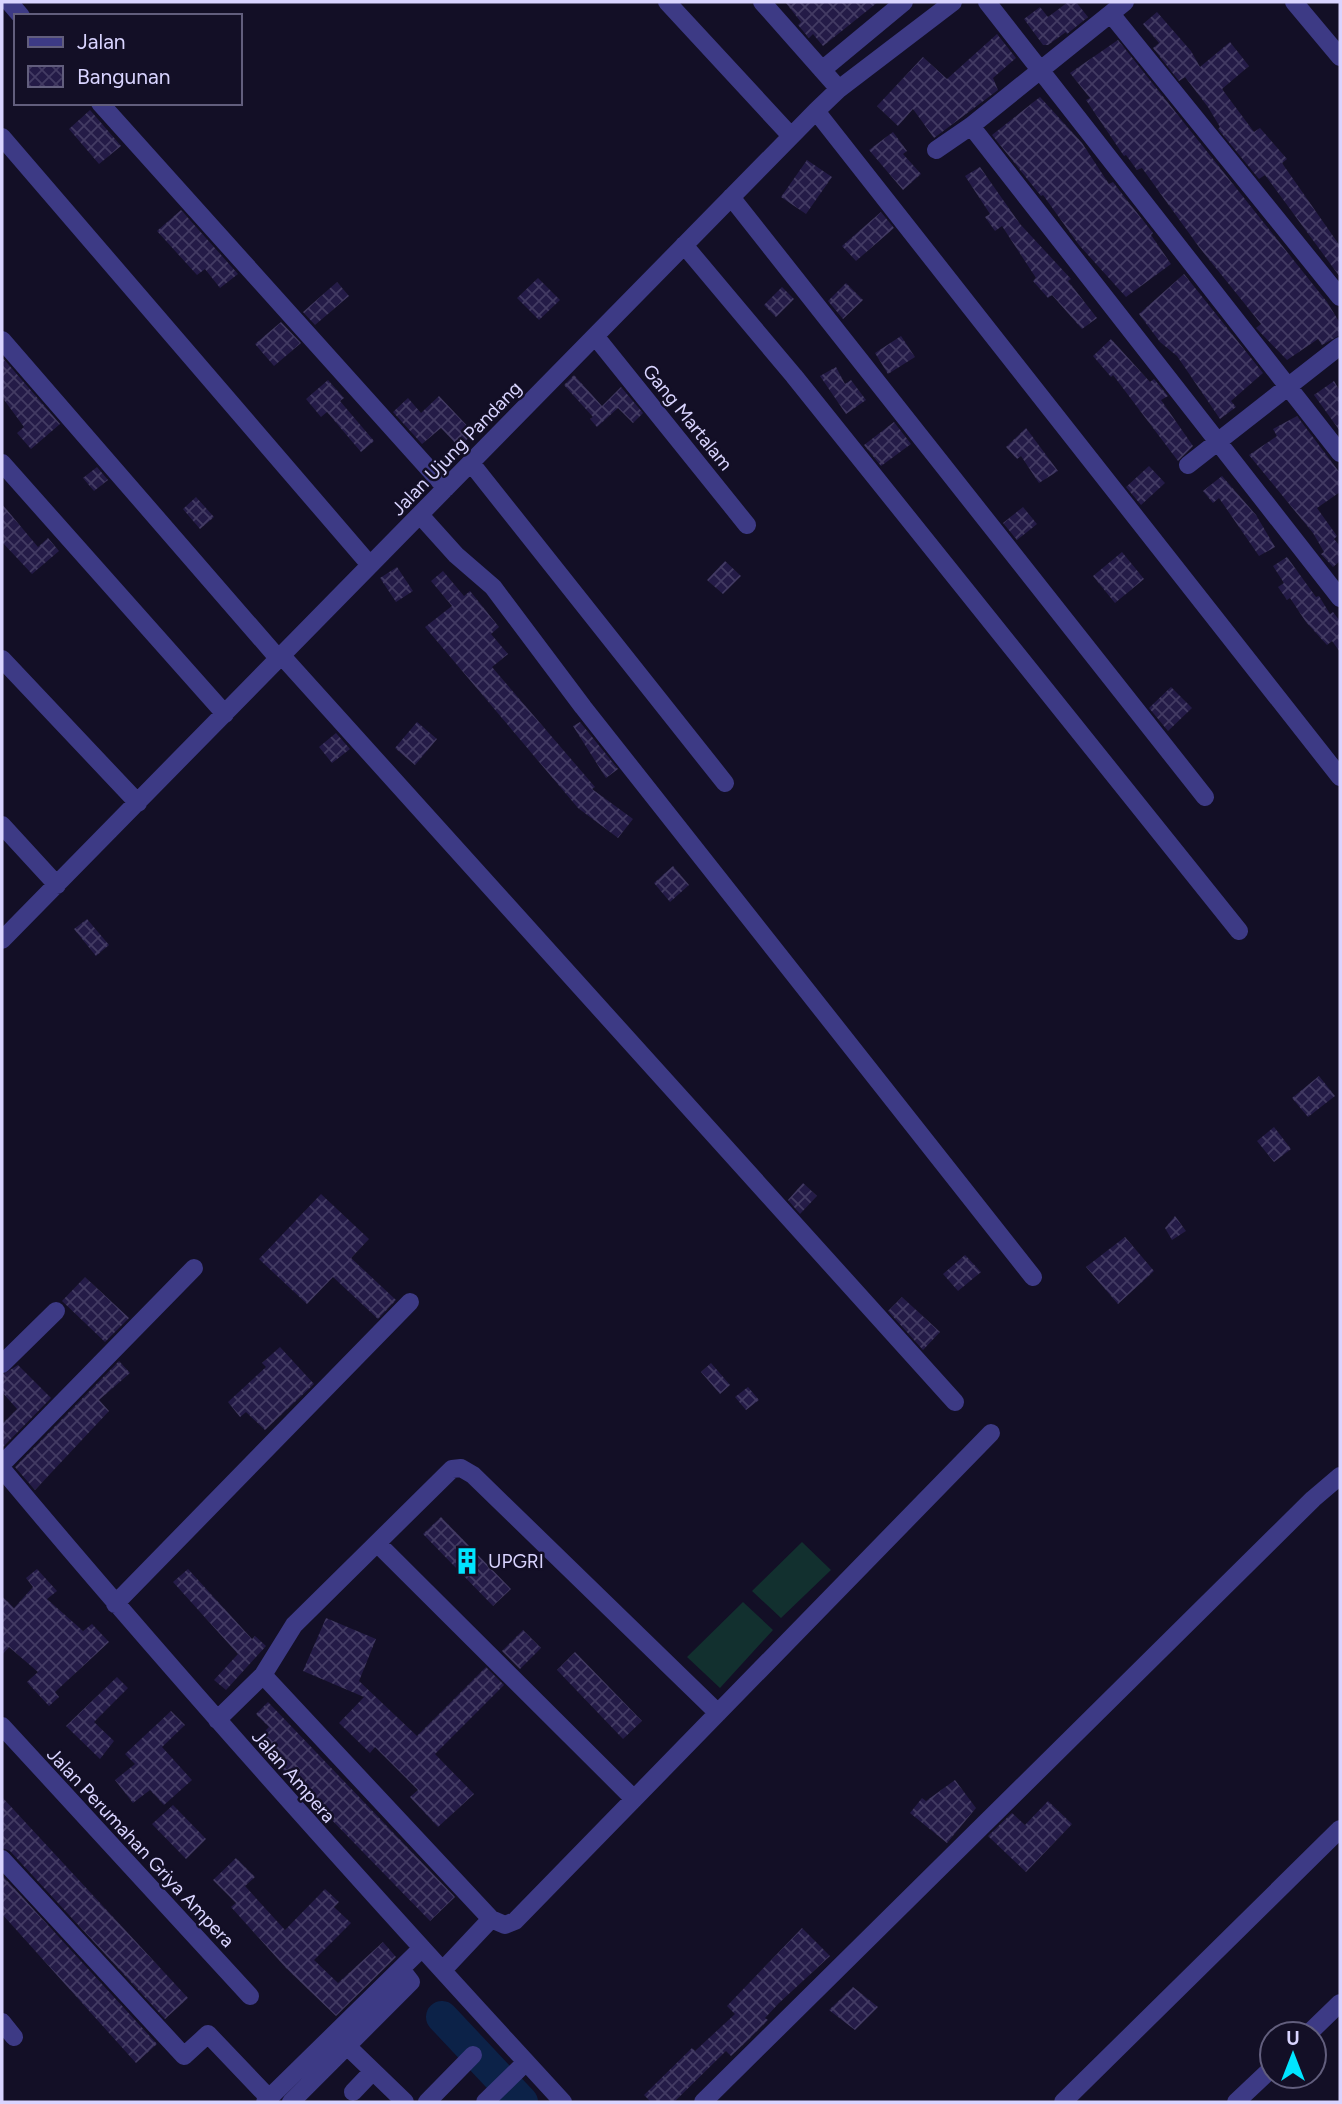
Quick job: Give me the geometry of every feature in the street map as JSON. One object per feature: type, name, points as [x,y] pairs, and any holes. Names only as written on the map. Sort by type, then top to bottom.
[{"type":"street","points":[[667,2],[791,136]]},
{"type":"street","points":[[762,2],[839,89]]},
{"type":"street","points":[[822,70],[904,2]]},
{"type":"street","name":"Jalan Ujung Pandang","points":[[2,940],[816,111],[839,89],[953,2]]},
{"type":"street","points":[[987,2],[1340,453]]},
{"type":"street","points":[[1294,2],[1340,57]]},
{"type":"street","points":[[936,150],[971,126],[1118,8],[1340,298]]},
{"type":"street","points":[[102,105],[446,488]]},
{"type":"street","points":[[816,111],[1340,778]]},
{"type":"street","points":[[971,126],[1340,598]]},
{"type":"street","points":[[2,137],[370,565]]},
{"type":"street","points":[[732,197],[1205,797]]},
{"type":"street","points":[[684,245],[794,376],[1239,931]]},
{"type":"street","name":"Gang Martalam","points":[[596,336],[747,525]]},
{"type":"street","points":[[2,340],[280,657],[955,1402]]},
{"type":"street","points":[[1188,465],[1340,346]]},
{"type":"street","points":[[2,463],[226,714]]},
{"type":"street","points":[[471,463],[725,783]]},
{"type":"street","points":[[419,515],[456,555],[493,587],[592,718],[1033,1278]]},
{"type":"street","points":[[2,659],[138,803]]},
{"type":"street","points":[[2,825],[57,885]]},
{"type":"street","points":[[2,1467],[194,1268]]},
{"type":"street","points":[[115,1604],[410,1302]]},
{"type":"street","points":[[2,1364],[56,1311]]},
{"type":"street","points":[[263,1675],[491,1919],[506,1925],[515,1921],[991,1433]]},
{"type":"street","name":"Jalan Ampera","points":[[2,1467],[115,1604],[421,1949],[443,1970],[521,2066],[563,2102]]},
{"type":"street","points":[[218,1720],[263,1675],[294,1625],[452,1469],[461,1468],[473,1475],[718,1713]]},
{"type":"street","points":[[703,2102],[1313,1499],[1340,1476]]},
{"type":"street","points":[[377,1543],[634,1799]]},
{"type":"street","name":"Jalan Perumahan Griya Ampera","points":[[2,1726],[250,1996]]},
{"type":"street","points":[[1063,2102],[1340,1829]]},
{"type":"street","points":[[2,1859],[184,2056],[208,2034],[267,2100],[421,1949]]},
{"type":"street","points":[[443,1970],[491,1919]]},
{"type":"street","points":[[291,2102],[411,1982],[401,1969]]},
{"type":"street","points":[[1322,2020],[1340,2003]]},
{"type":"street","points":[[2,2022],[15,2037]]},
{"type":"street","points":[[347,2046],[405,2102]]},
{"type":"street","points":[[426,2102],[473,2055]]},
{"type":"street","points":[[485,2102],[521,2066]]},
{"type":"street","points":[[354,2092],[373,2071]]},
{"type":"street","points":[[1236,2102],[1258,2081]]},
{"type":"green space","points":[[802,1542],[831,1570],[781,1618],[752,1591]]},
{"type":"green space","points":[[743,1602],[773,1630],[720,1688],[687,1657]]},
{"type":"building","points":[[785,2],[878,2],[823,46],[813,34],[809,38],[798,25],[801,22]]},
{"type":"building","points":[[1068,2],[1076,2],[1088,17],[1067,34],[1066,32],[1048,45],[1043,45],[1024,19],[1040,7],[1048,17]]},
{"type":"building","points":[[1157,12],[1191,51],[1200,67],[1230,42],[1249,66],[1222,89],[1254,132],[1260,128],[1287,159],[1282,163],[1340,246],[1340,277],[1265,175],[1259,179],[1218,129],[1220,127],[1208,107],[1185,77],[1179,81],[1153,48],[1159,43],[1143,24]]},
{"type":"building","points":[[997,34],[1016,58],[993,78],[998,90],[934,138],[913,109],[898,126],[877,106],[923,57],[947,79]]},
{"type":"building","points":[[1118,40],[1327,302],[1340,323],[1340,335],[1322,345],[1318,339],[1287,360],[1256,328],[1261,324],[1199,247],[1142,168],[1137,170],[1126,155],[1124,156],[1086,100],[1090,98],[1070,73]]},
{"type":"building","points":[[1040,97],[1082,143],[1109,184],[1113,182],[1153,233],[1151,235],[1171,264],[1126,297],[1079,245],[1043,195],[1041,196],[992,135]]},
{"type":"building","points":[[90,110],[121,146],[99,164],[69,129]]},
{"type":"building","points":[[893,132],[907,151],[903,154],[921,174],[903,190],[869,150]]},
{"type":"building","points":[[807,160],[832,177],[806,214],[781,197]]},
{"type":"building","points":[[980,167],[1020,224],[1071,279],[1068,281],[1097,318],[1082,329],[1052,295],[1048,298],[1033,281],[1036,278],[1002,226],[995,231],[985,217],[990,214],[965,176]]},
{"type":"building","points":[[181,210],[238,274],[220,288],[205,269],[197,275],[157,231]]},
{"type":"building","points":[[881,212],[894,228],[856,261],[842,246]]},
{"type":"building","points":[[1184,274],[1263,373],[1231,401],[1236,407],[1220,419],[1177,356],[1160,342],[1139,314]]},
{"type":"building","points":[[538,278],[560,300],[539,320],[517,298]]},
{"type":"building","points":[[337,282],[349,296],[315,325],[303,312]]},
{"type":"building","points":[[846,283],[863,300],[843,319],[828,301]]},
{"type":"building","points":[[782,287],[794,299],[776,317],[764,305]]},
{"type":"building","points":[[281,322],[301,343],[274,366],[255,344]]},
{"type":"building","points":[[901,336],[915,357],[888,374],[875,353]]},
{"type":"building","points":[[1111,339],[1150,382],[1154,379],[1168,396],[1161,400],[1193,446],[1178,461],[1113,375],[1111,377],[1093,356]]},
{"type":"building","points":[[2,357],[60,424],[31,449],[17,433],[24,427],[2,397]]},
{"type":"building","points":[[836,367],[845,384],[851,380],[866,400],[846,414],[820,376]]},
{"type":"building","points":[[574,375],[602,406],[621,387],[643,413],[633,423],[618,408],[597,427],[590,419],[593,417],[564,385]]},
{"type":"building","points":[[328,380],[344,398],[340,401],[374,441],[361,452],[327,412],[321,417],[306,399]]},
{"type":"building","points":[[1334,381],[1340,391],[1340,431],[1314,395]]},
{"type":"building","points":[[439,396],[474,433],[459,447],[441,428],[422,444],[393,412],[408,398],[421,413]]},
{"type":"building","points":[[1297,416],[1340,473],[1340,492],[1317,508],[1337,536],[1334,539],[1340,546],[1340,561],[1333,567],[1321,554],[1324,552],[1313,533],[1249,455],[1277,436],[1273,429]]},
{"type":"building","points":[[894,422],[911,444],[881,466],[864,445]]},
{"type":"building","points":[[1026,428],[1058,471],[1039,483],[1021,456],[1017,459],[1006,447]]},
{"type":"building","points":[[1149,466],[1165,483],[1141,505],[1126,487]]},
{"type":"building","points":[[97,467],[108,480],[94,491],[83,478]]},
{"type":"building","points":[[1222,476],[1256,515],[1275,547],[1259,556],[1219,498],[1213,503],[1203,491]]},
{"type":"building","points":[[196,497],[214,517],[200,529],[183,509]]},
{"type":"building","points":[[2,504],[38,547],[48,538],[59,551],[32,574],[2,542]]},
{"type":"building","points":[[1023,507],[1037,524],[1017,540],[1003,523]]},
{"type":"building","points":[[1122,552],[1144,579],[1115,603],[1093,576]]},
{"type":"building","points":[[1287,557],[1330,614],[1333,612],[1340,621],[1340,652],[1332,641],[1327,645],[1278,587],[1284,583],[1273,566]]},
{"type":"building","points":[[725,561],[741,576],[723,594],[707,580]]},
{"type":"building","points":[[397,567],[413,591],[396,602],[380,578]]},
{"type":"building","points":[[443,571],[464,596],[470,591],[499,627],[491,634],[508,654],[492,667],[595,787],[592,789],[633,819],[618,838],[578,808],[425,627],[452,606],[431,581]]},
{"type":"building","points":[[1171,687],[1192,708],[1168,731],[1149,708]]},
{"type":"building","points":[[417,722],[437,739],[415,765],[395,748]]},
{"type":"building","points":[[580,722],[618,769],[606,778],[573,726]]},
{"type":"building","points":[[336,733],[350,749],[332,763],[319,747]]},
{"type":"building","points":[[673,866],[689,885],[670,902],[654,883]]},
{"type":"building","points":[[87,919],[109,945],[96,956],[74,929]]},
{"type":"building","points":[[1319,1076],[1335,1096],[1308,1117],[1292,1098]]},
{"type":"building","points":[[1274,1127],[1291,1149],[1274,1162],[1257,1141]]},
{"type":"building","points":[[803,1183],[817,1196],[800,1214],[788,1200]]},
{"type":"building","points":[[321,1194],[369,1239],[351,1258],[396,1300],[378,1319],[333,1277],[307,1304],[259,1259]]},
{"type":"building","points":[[1175,1216],[1186,1231],[1172,1240],[1165,1228]]},
{"type":"building","points":[[1125,1237],[1154,1271],[1118,1304],[1086,1267]]},
{"type":"building","points":[[965,1255],[981,1272],[958,1291],[943,1274]]},
{"type":"building","points":[[85,1277],[129,1318],[105,1342],[62,1301]]},
{"type":"building","points":[[902,1297],[940,1332],[923,1350],[888,1311]]},
{"type":"building","points":[[280,1347],[314,1384],[265,1430],[246,1412],[240,1417],[228,1402],[266,1367],[262,1363]]},
{"type":"building","points":[[119,1361],[130,1373],[99,1400],[109,1411],[35,1490],[15,1467]]},
{"type":"building","points":[[711,1363],[730,1385],[720,1394],[701,1372]]},
{"type":"building","points":[[18,1365],[51,1398],[2,1448],[2,1424],[17,1409],[2,1392],[2,1375]]},
{"type":"building","points":[[748,1387],[759,1400],[746,1410],[735,1397]]},
{"type":"building","name":"UPGRI","points":[[441,1517],[511,1589],[493,1606],[423,1534]]},
{"type":"building","points":[[37,1569],[57,1591],[47,1599],[83,1631],[92,1624],[109,1642],[55,1692],[59,1697],[49,1706],[27,1682],[38,1672],[9,1647],[2,1655],[2,1596],[14,1608],[33,1587],[26,1578]]},
{"type":"building","points":[[188,1569],[252,1639],[255,1636],[266,1646],[226,1690],[214,1680],[238,1654],[173,1582]]},
{"type":"building","points":[[326,1618],[376,1639],[359,1681],[417,1736],[486,1667],[504,1685],[435,1754],[474,1794],[438,1827],[410,1797],[418,1790],[375,1747],[370,1753],[339,1723],[364,1697],[303,1671]]},
{"type":"building","points":[[523,1630],[541,1648],[520,1669],[502,1651]]},
{"type":"building","points":[[575,1652],[642,1721],[623,1739],[557,1670]]},
{"type":"building","points":[[117,1677],[128,1688],[94,1722],[114,1741],[100,1759],[66,1726]]},
{"type":"building","points":[[268,1702],[455,1897],[430,1921],[255,1741],[269,1727],[256,1714]]},
{"type":"building","points":[[171,1711],[185,1725],[162,1747],[192,1780],[164,1805],[150,1790],[133,1803],[115,1780],[135,1764],[125,1754]]},
{"type":"building","points":[[955,1780],[976,1808],[947,1843],[910,1813],[922,1798],[926,1801]]},
{"type":"building","points":[[2,1797],[188,1998],[165,2019],[10,1851],[2,1848]]},
{"type":"building","points":[[1048,1801],[1072,1824],[1026,1872],[988,1836],[1012,1813],[1025,1825]]},
{"type":"building","points":[[173,1805],[206,1839],[186,1859],[152,1824]]},
{"type":"building","points":[[236,1858],[255,1877],[245,1886],[285,1930],[325,1889],[339,1902],[334,1907],[351,1923],[314,1960],[338,1983],[383,1942],[396,1957],[336,2016],[286,1968],[231,1907],[236,1903],[213,1880]]},
{"type":"building","points":[[2,1875],[157,2044],[136,2063],[2,1914]]},
{"type":"building","points":[[802,1928],[830,1956],[779,2003],[765,2018],[768,2020],[731,2056],[726,2051],[674,2102],[651,2102],[644,2095],[692,2048],[695,2051],[735,2014],[727,2006]]},
{"type":"building","points":[[853,1987],[878,2007],[855,2030],[829,2010]]},
{"type":"waterway","points":[[442,2017],[522,2102]]},
{"type":"place","name":"UPGRI","points":[[467,1561]]}]
